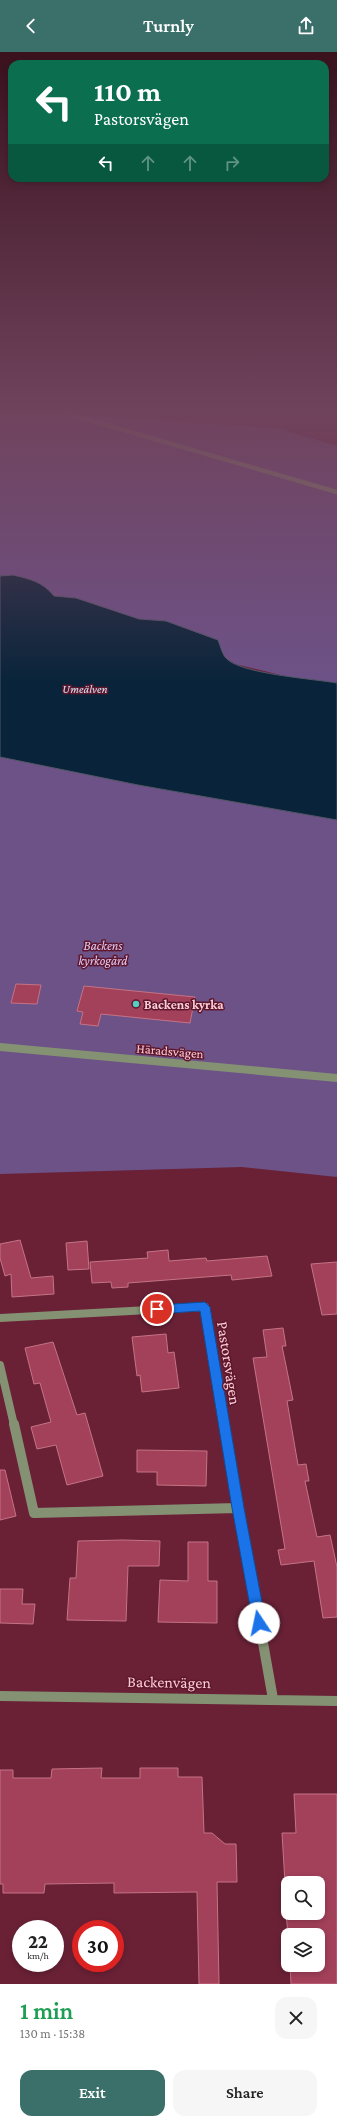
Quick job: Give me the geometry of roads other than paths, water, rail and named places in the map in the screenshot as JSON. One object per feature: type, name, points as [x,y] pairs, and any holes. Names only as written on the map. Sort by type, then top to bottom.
[{"type":"street","name":"Häradsvägen","points":[[0,1047],[337,1078]]},
{"type":"street","name":"Pastorsvägen","points":[[0,1318],[205,1307],[238,1508],[273,1699]]},
{"type":"street","points":[[0,1365],[34,1513],[238,1508]]},
{"type":"street","name":"Backenvägen","points":[[0,1696],[337,1701]]},
{"type":"water","name":"Umeälven","points":[[13,575],[41,584],[54,596],[76,598],[139,619],[166,621],[218,640],[225,657],[232,663],[245,668],[278,675],[337,683],[337,820],[138,785],[0,757],[0,576]]},
{"type":"place","name":"Backens kyrka","points":[[136,1004]]},
{"type":"park label","name":"Backens kyrkogård","points":[[103,952]]}]
